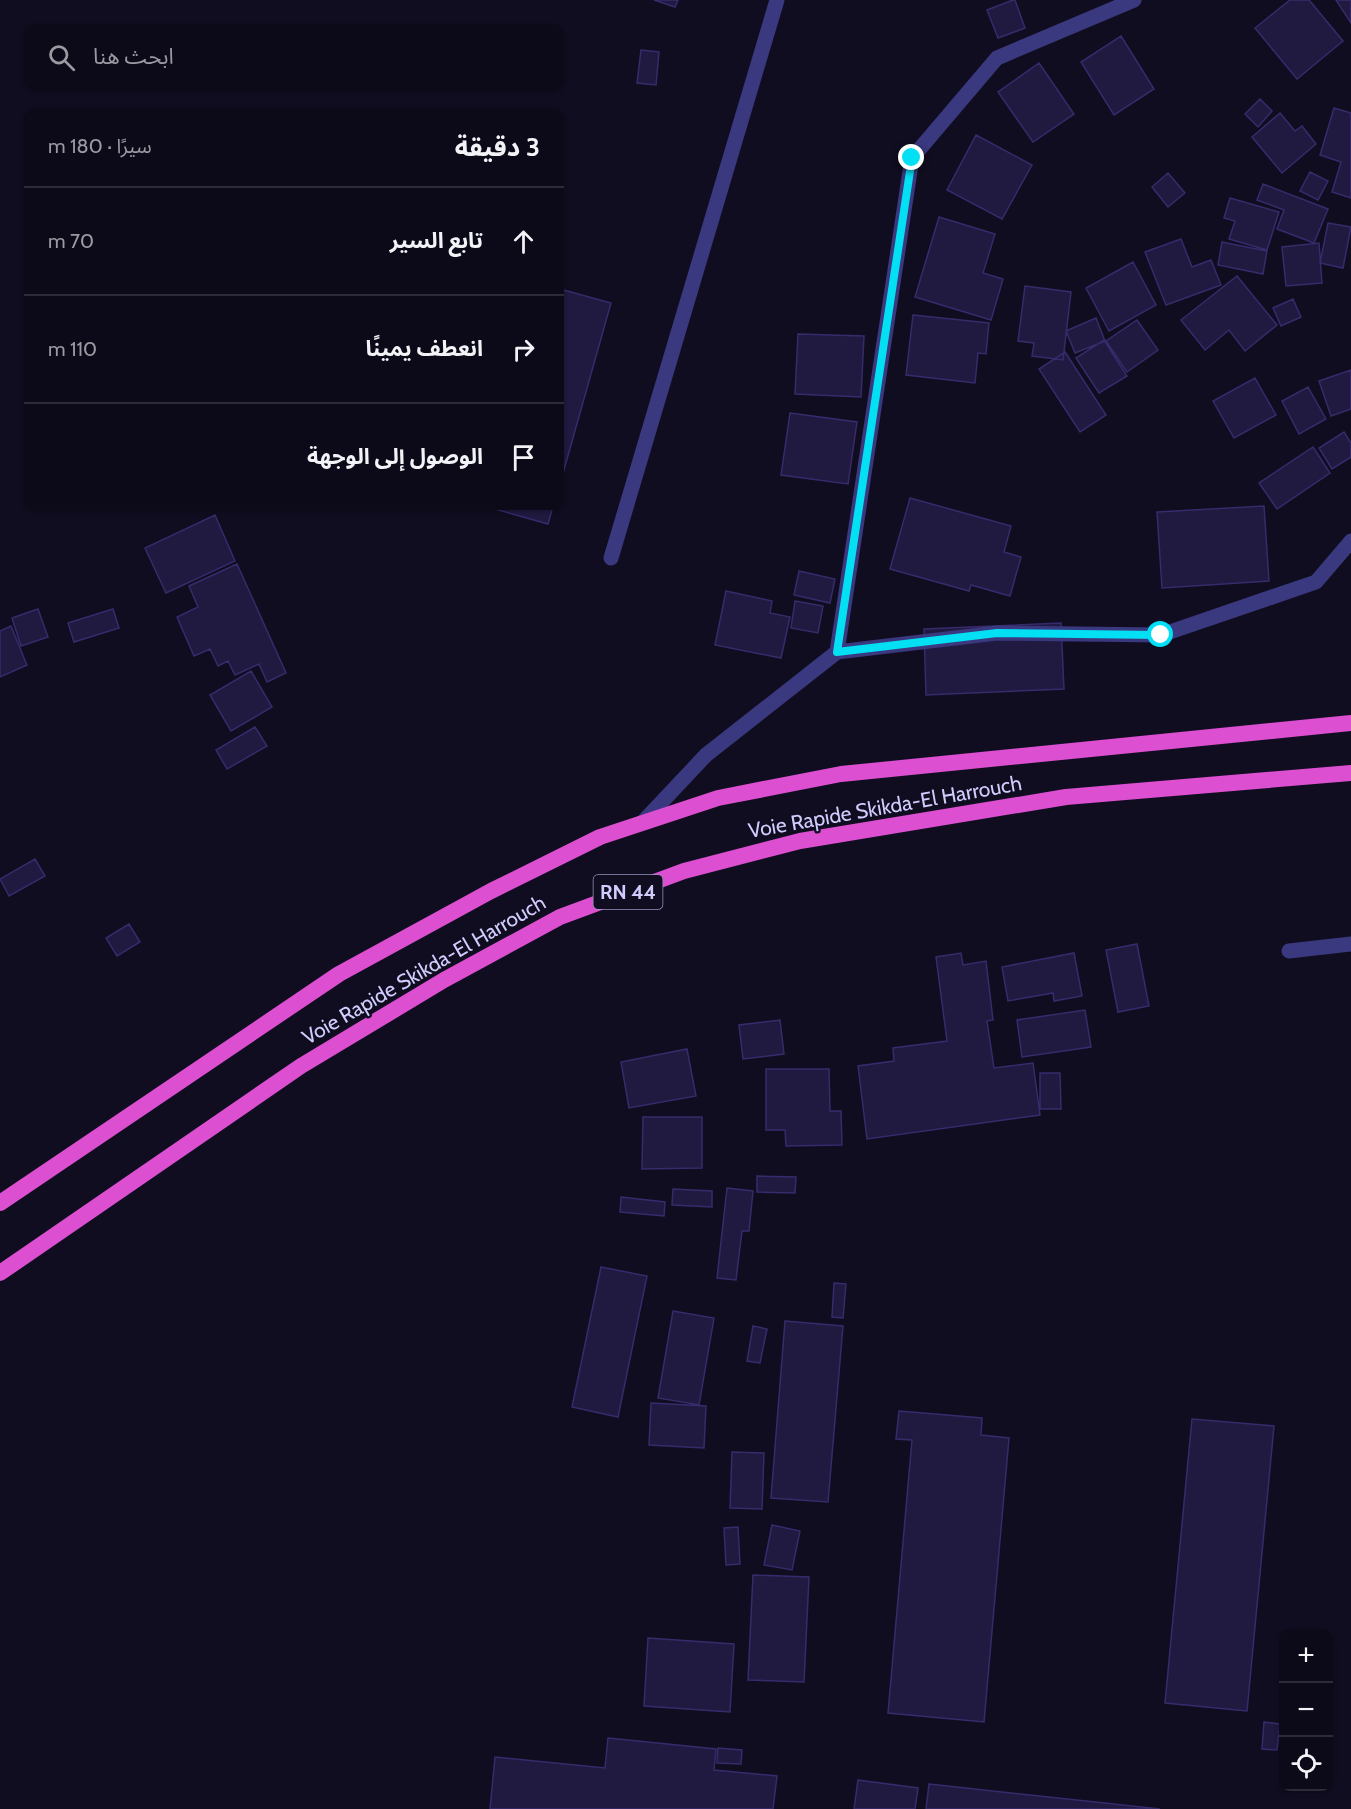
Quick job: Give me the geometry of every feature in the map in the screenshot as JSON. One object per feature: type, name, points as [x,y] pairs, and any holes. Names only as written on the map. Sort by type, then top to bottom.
[{"type":"highway","name":"Voie Rapide Skikda-El Harrouch","points":[[0,1203],[339,974],[491,891],[600,837],[718,798],[841,774],[1351,723]]},
{"type":"highway","name":"Voie Rapide Skikda-El Harrouch","points":[[0,1273],[301,1066],[444,980],[560,917],[684,872],[800,841],[1066,797],[1351,772]]},
{"type":"street","points":[[611,558],[777,0]]},
{"type":"street","points":[[837,652],[912,158],[997,58],[1134,0]]},
{"type":"street","points":[[642,823],[706,755],[837,652],[997,633],[1161,635],[1316,582],[1351,541]]},
{"type":"street","points":[[1289,951],[1351,944]]},
{"type":"building","points":[[654,0],[678,0],[675,7]]},
{"type":"building","points":[[1015,0],[1025,28],[998,38],[987,10]]},
{"type":"building","points":[[1290,0],[1309,0],[1343,41],[1297,79],[1255,28]]},
{"type":"building","points":[[1336,0],[1351,0],[1351,23]]},
{"type":"building","points":[[1121,36],[1154,89],[1114,115],[1081,62]]},
{"type":"building","points":[[641,50],[659,52],[656,85],[637,83]]},
{"type":"building","points":[[1039,63],[1074,114],[1033,142],[998,92]]},
{"type":"building","points":[[1260,99],[1272,111],[1258,127],[1245,114]]},
{"type":"building","points":[[1334,108],[1351,113],[1351,198],[1332,192],[1341,162],[1320,155]]},
{"type":"building","points":[[1280,113],[1295,131],[1302,126],[1316,144],[1282,173],[1252,137]]},
{"type":"building","points":[[976,135],[1032,165],[1002,219],[947,190]]},
{"type":"building","points":[[1310,172],[1328,181],[1318,200],[1300,191]]},
{"type":"building","points":[[1168,173],[1185,193],[1168,207],[1152,187]]},
{"type":"building","points":[[1263,184],[1328,209],[1314,243],[1277,229],[1284,210],[1257,200]]},
{"type":"building","points":[[1230,198],[1279,212],[1267,250],[1229,239],[1235,221],[1224,218]]},
{"type":"building","points":[[939,217],[995,234],[983,273],[1003,279],[991,320],[915,297]]},
{"type":"building","points":[[1328,223],[1351,227],[1343,268],[1320,263]]},
{"type":"building","points":[[1181,239],[1192,267],[1211,260],[1221,285],[1166,305],[1145,252]]},
{"type":"building","points":[[1222,242],[1267,251],[1263,274],[1218,265]]},
{"type":"building","points":[[1319,243],[1322,283],[1286,286],[1282,247]]},
{"type":"building","points":[[1133,262],[1156,305],[1109,331],[1086,288]]},
{"type":"building","points":[[1237,276],[1277,325],[1245,351],[1229,330],[1205,350],[1181,320]]},
{"type":"building","points":[[1025,286],[1071,292],[1063,360],[1032,356],[1034,343],[1018,341]]},
{"type":"building","points":[[564,290],[611,303],[564,470]]},
{"type":"building","points":[[1293,299],[1301,317],[1281,326],[1273,308]]},
{"type":"building","points":[[913,315],[989,323],[986,354],[978,353],[975,383],[906,375]]},
{"type":"building","points":[[1096,318],[1105,341],[1075,353],[1066,331]]},
{"type":"building","points":[[1137,320],[1158,350],[1127,372],[1106,341]]},
{"type":"building","points":[[798,334],[864,336],[861,397],[795,394]]},
{"type":"building","points":[[1104,340],[1127,376],[1099,393],[1076,358]]},
{"type":"building","points":[[1065,352],[1106,415],[1080,432],[1039,369]]},
{"type":"building","points":[[1351,370],[1351,409],[1331,416],[1319,381]]},
{"type":"building","points":[[1255,378],[1276,415],[1234,438],[1213,401]]},
{"type":"building","points":[[1308,387],[1326,419],[1299,434],[1282,401]]},
{"type":"building","points":[[790,413],[857,422],[848,484],[781,475]]},
{"type":"building","points":[[1344,432],[1351,443],[1351,457],[1332,469],[1319,448]]},
{"type":"building","points":[[1313,447],[1330,473],[1277,509],[1259,483]]},
{"type":"building","points":[[910,498],[1011,526],[1004,552],[1021,557],[1010,596],[971,585],[969,591],[890,569]]},
{"type":"building","points":[[1264,506],[1269,581],[1162,588],[1157,512]]},
{"type":"building","points":[[498,510],[552,510],[548,524]]},
{"type":"building","points":[[215,515],[235,561],[166,593],[145,548]]},
{"type":"building","points":[[237,564],[286,673],[267,682],[259,664],[235,675],[228,661],[218,666],[210,649],[194,656],[177,617],[198,607],[189,586]]},
{"type":"building","points":[[799,571],[835,579],[830,603],[794,595]]},
{"type":"building","points":[[726,591],[772,601],[770,613],[790,617],[781,658],[715,645]]},
{"type":"building","points":[[795,601],[823,606],[818,633],[791,628]]},
{"type":"building","points":[[38,609],[48,637],[21,646],[12,618]]},
{"type":"building","points":[[113,609],[119,628],[74,642],[68,623]]},
{"type":"building","points":[[1061,623],[1064,689],[926,695],[924,629]]},
{"type":"building","points":[[11,626],[27,665],[0,677],[0,631]]},
{"type":"building","points":[[251,671],[272,707],[231,731],[210,695]]},
{"type":"building","points":[[255,727],[267,746],[227,769],[216,750]]},
{"type":"building","points":[[35,859],[45,876],[9,896],[0,879]]},
{"type":"building","points":[[129,924],[140,942],[117,956],[106,938]]},
{"type":"building","points":[[1137,944],[1149,1006],[1118,1012],[1106,950]]},
{"type":"building","points":[[961,953],[963,965],[986,961],[993,1020],[987,1021],[994,1068],[1033,1063],[1040,1115],[867,1139],[858,1066],[894,1061],[893,1048],[947,1041],[936,957]]},
{"type":"building","points":[[1074,953],[1082,996],[1054,1001],[1053,993],[1008,1001],[1002,967]]},
{"type":"building","points":[[1085,1010],[1091,1047],[1022,1057],[1017,1020]]},
{"type":"building","points":[[780,1020],[784,1054],[743,1059],[739,1025]]},
{"type":"building","points":[[687,1049],[696,1096],[629,1108],[621,1062]]},
{"type":"building","points":[[766,1069],[829,1069],[830,1111],[841,1111],[842,1145],[786,1146],[785,1130],[766,1130]]},
{"type":"building","points":[[1040,1073],[1060,1073],[1061,1109],[1040,1109]]},
{"type":"building","points":[[643,1117],[702,1117],[702,1168],[642,1169]]},
{"type":"building","points":[[757,1176],[796,1177],[795,1193],[757,1192]]},
{"type":"building","points":[[727,1188],[753,1191],[749,1231],[742,1231],[736,1280],[717,1278]]},
{"type":"building","points":[[673,1189],[712,1191],[712,1207],[672,1205]]},
{"type":"building","points":[[621,1197],[665,1202],[664,1216],[620,1212]]},
{"type":"building","points":[[601,1267],[647,1276],[618,1417],[572,1407]]},
{"type":"building","points":[[834,1283],[846,1284],[843,1318],[832,1317]]},
{"type":"building","points":[[673,1311],[714,1318],[699,1405],[658,1398]]},
{"type":"building","points":[[785,1321],[843,1326],[828,1502],[771,1498]]},
{"type":"building","points":[[753,1326],[767,1329],[760,1363],[747,1361]]},
{"type":"building","points":[[651,1403],[706,1406],[704,1448],[649,1445]]},
{"type":"building","points":[[899,1411],[982,1418],[981,1435],[1009,1438],[984,1722],[888,1713],[912,1440],[896,1439]]},
{"type":"building","points":[[1192,1419],[1274,1426],[1247,1711],[1165,1703]]},
{"type":"building","points":[[732,1452],[764,1453],[762,1509],[730,1508]]},
{"type":"building","points":[[772,1525],[800,1531],[792,1570],[764,1565]]},
{"type":"building","points":[[738,1527],[740,1564],[726,1565],[724,1528]]},
{"type":"building","points":[[753,1575],[809,1577],[804,1682],[748,1680]]},
{"type":"building","points":[[648,1638],[734,1644],[730,1712],[644,1706]]},
{"type":"building","points":[[1264,1722],[1279,1724],[1277,1750],[1262,1749]]},
{"type":"building","points":[[608,1738],[716,1749],[714,1770],[777,1776],[773,1809],[490,1809],[495,1757],[605,1768]]},
{"type":"building","points":[[718,1748],[742,1750],[741,1764],[717,1763]]},
{"type":"building","points":[[858,1780],[918,1788],[915,1809],[854,1809]]},
{"type":"building","points":[[929,1784],[1160,1809],[926,1809]]},
{"type":"route","points":[[912,158],[837,652],[997,633],[1161,635]]}]
